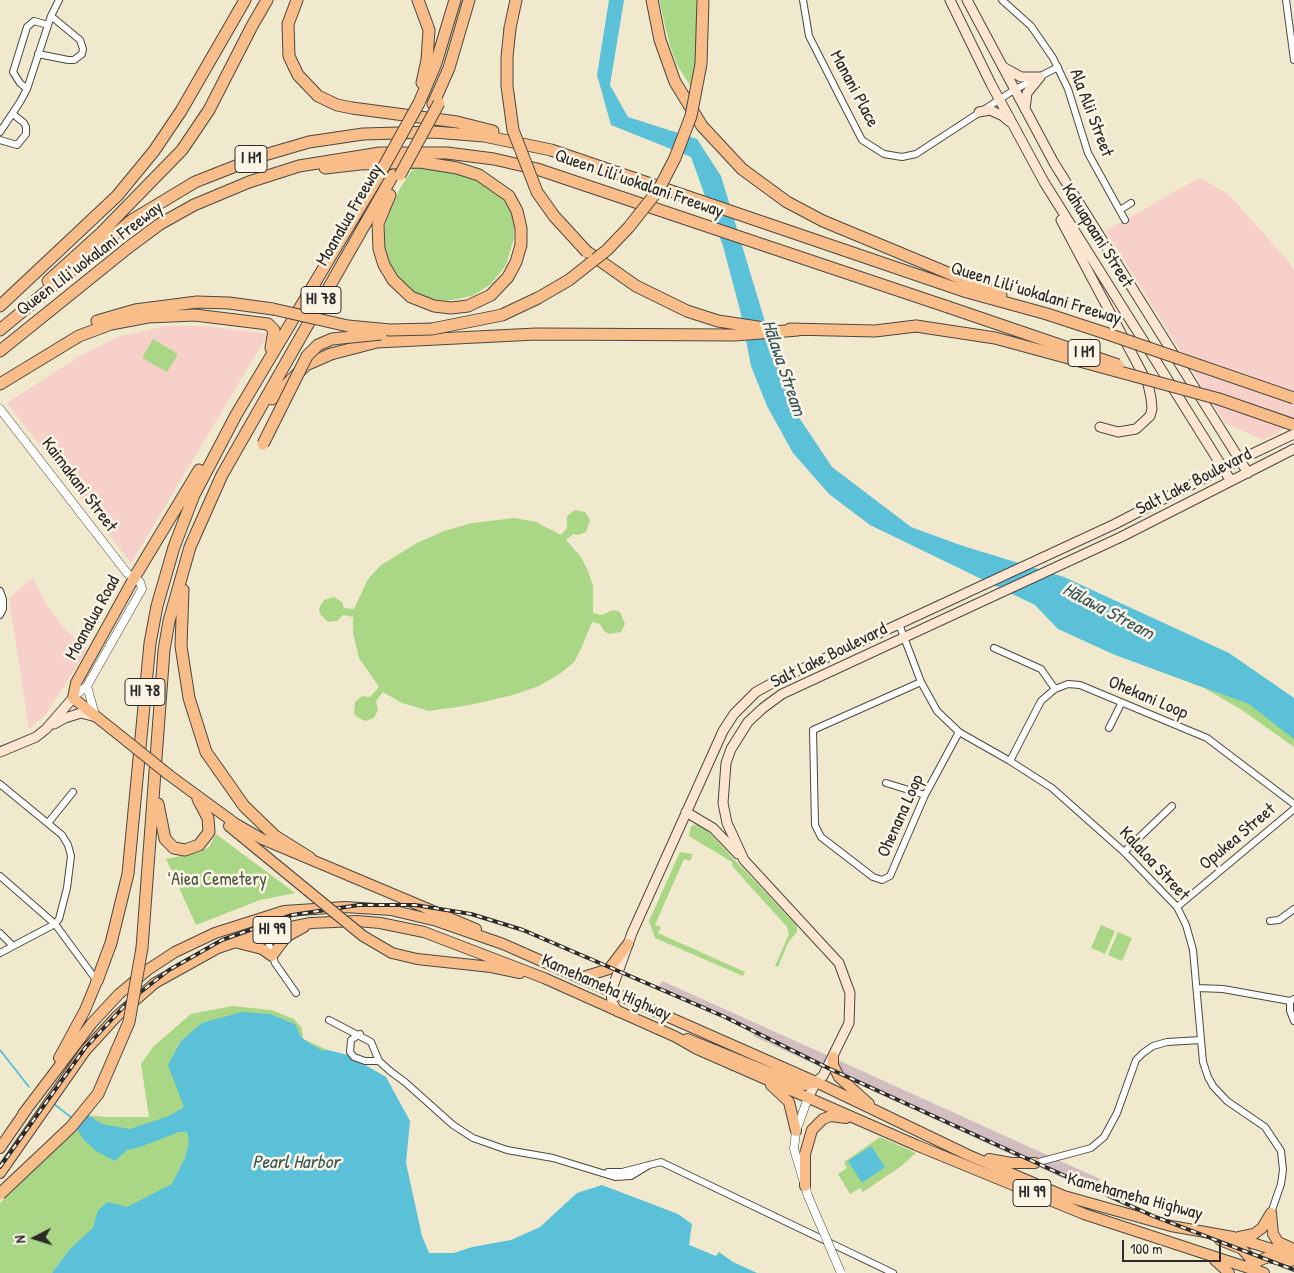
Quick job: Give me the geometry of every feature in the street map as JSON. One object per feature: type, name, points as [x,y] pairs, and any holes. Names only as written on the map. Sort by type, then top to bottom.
[{"type":"highway","points":[[0,306],[117,196],[154,151],[181,111],[245,0]]},
{"type":"highway","points":[[0,330],[61,268],[102,233],[182,150],[209,110],[252,26],[268,0]]},
{"type":"highway","points":[[297,0],[288,24],[289,56],[303,83],[326,101],[352,108],[473,126],[551,150]]},
{"type":"highway","points":[[416,104],[424,76],[428,45],[426,19],[418,0]]},
{"type":"highway","points":[[416,104],[436,63],[455,0]]},
{"type":"highway","points":[[249,182],[343,166],[420,162],[457,168],[479,175],[509,196],[517,212],[521,228],[519,254],[513,270],[491,295],[476,303],[459,307],[434,306],[411,297],[392,280],[381,258],[378,233],[381,214],[397,175],[436,104],[460,38],[469,0]]},
{"type":"highway","points":[[516,0],[510,28],[507,57],[507,86],[512,130],[537,192],[554,216],[587,252],[636,286],[653,295],[688,311],[772,331]]},
{"type":"highway","points":[[652,0],[660,40],[675,82],[702,126],[742,169],[772,193],[811,215],[1047,314]]},
{"type":"highway","points":[[263,444],[306,356],[318,345],[332,339],[432,330],[502,315],[569,280],[607,250],[629,227],[659,188],[675,158],[691,116],[701,64],[703,0]]},
{"type":"highway","name":"Moanalua Freeway","points":[[236,415],[334,250],[416,104]]},
{"type":"highway","name":"Queen Liliʻuokalani Freeway","points":[[0,330],[132,220],[153,205],[195,182],[261,156],[309,142],[387,132],[434,132],[484,136],[551,150],[967,292],[1047,314],[1294,398]]},
{"type":"highway","name":"Queen Liliʻuokalani Freeway","points":[[0,351],[160,224],[194,205],[249,182],[299,166],[380,153],[447,153],[494,159],[536,169],[704,224],[1294,425]]},
{"type":"highway","name":"Moanalua Freeway","points":[[190,547],[222,475],[397,175]]},
{"type":"highway","points":[[0,383],[46,348],[76,330],[111,316],[135,310],[197,302],[229,303],[273,309],[348,326],[390,330],[432,330]]},
{"type":"highway","points":[[0,383],[64,344],[93,330],[126,321],[160,316],[217,317],[268,324],[274,330],[268,359]]},
{"type":"highway","points":[[250,426],[279,390],[306,365],[355,346],[378,342],[536,334],[735,335],[798,330],[883,330],[916,326],[994,338],[1220,399]]},
{"type":"highway","points":[[134,578],[204,461],[236,415]]},
{"type":"highway","name":"HI 78","points":[[97,981],[111,942],[128,874],[150,643],[157,606],[174,547],[194,495],[236,415]]},
{"type":"highway","points":[[190,547],[182,604],[181,646],[189,698],[206,752],[244,806],[275,836],[310,858]]},
{"type":"highway","name":"HI 78","points":[[0,1194],[71,1127],[98,1094],[129,1022],[142,948],[164,650],[169,620],[190,547]]},
{"type":"highway","points":[[155,776],[162,833],[168,844],[174,848],[185,850],[192,848],[205,840],[210,832],[208,818],[198,799]]},
{"type":"main road","name":"Kahuapaani Street","points":[[950,0],[999,100],[1044,182],[1231,481]]},
{"type":"main road","name":"Kahuapaani Street","points":[[967,0],[1054,163],[1248,473]]},
{"type":"main road","points":[[1001,66],[1021,78],[1040,76]]},
{"type":"main road","points":[[1025,109],[1027,93],[1040,76]]},
{"type":"main road","points":[[979,112],[990,110],[1011,123]]},
{"type":"main road","points":[[1044,182],[1072,243],[1148,384],[1152,409],[1150,416],[1136,429],[1118,432],[1100,427]]},
{"type":"main road","name":"Salt Lake Boulevard","points":[[611,992],[628,944],[723,731],[730,719],[744,703],[776,681],[1036,562],[1167,499],[1223,468],[1294,434]]},
{"type":"main road","name":"Salt Lake Boulevard","points":[[808,1098],[816,1082],[823,1076],[849,1023],[850,993],[847,980],[833,956],[744,860],[727,824],[723,803],[726,763],[731,749],[748,722],[782,694],[1058,567],[1294,449]]},
{"type":"main road","name":"Moanalua Road","points":[[0,752],[46,730],[73,698],[76,683],[134,578]]},
{"type":"main road","points":[[73,698],[363,936],[392,953],[417,959],[491,967],[544,978]]},
{"type":"main road","points":[[46,730],[72,715],[81,713],[96,717]]},
{"type":"main road","points":[[169,776],[236,824],[283,848],[470,926],[504,944]]},
{"type":"main road","points":[[686,812],[713,828],[744,860]]},
{"type":"main road","name":"Kamehameha Highway","points":[[0,1148],[23,1114],[92,1023],[119,994],[148,969],[174,952],[214,933],[284,911],[345,907],[391,910],[437,921],[504,944],[816,1082],[968,1155],[1064,1196],[1107,1210],[1232,1237],[1294,1256]]},
{"type":"main road","points":[[265,932],[275,918],[284,911]]},
{"type":"main road","name":"Kamehameha Highway","points":[[0,1173],[85,1051],[117,1016],[155,983],[183,965],[234,942],[265,932],[311,923],[356,921],[404,926],[486,954],[676,1037],[697,1049],[808,1098],[1084,1214],[1252,1272],[1264,1273]]},
{"type":"main road","points":[[234,942],[262,949],[272,956],[286,937],[311,923]]},
{"type":"main road","points":[[580,978],[610,967],[628,944]]},
{"type":"main road","name":"Kamehameha Highway","points":[[44,1086],[72,1035],[97,981]]},
{"type":"main road","points":[[611,992],[612,1002],[618,1012]]},
{"type":"main road","points":[[676,1037],[708,1046],[795,1083],[805,1085],[816,1082]]},
{"type":"main road","points":[[833,1057],[834,1068],[839,1077],[877,1111]]},
{"type":"main road","points":[[758,1076],[775,1087],[789,1102],[796,1131]]},
{"type":"main road","points":[[807,1191],[805,1154],[812,1130],[816,1124],[830,1116],[856,1118]]},
{"type":"main road","points":[[968,1155],[1001,1162],[1035,1163]]},
{"type":"main road","points":[[1232,1237],[1247,1237],[1254,1234],[1262,1228],[1271,1213]]},
{"type":"main road","points":[[1271,1213],[1273,1234],[1278,1242],[1294,1250]]},
{"type":"main road","points":[[1198,1231],[1242,1249],[1250,1258],[1252,1272]]},
{"type":"main road","points":[[1252,1272],[1258,1262],[1268,1257],[1294,1261]]},
{"type":"main road","points":[[1213,1258],[1229,1273]]},
{"type":"street","points":[[0,132],[27,89],[51,16],[59,0]]},
{"type":"street","name":"Manani Place","points":[[803,0],[809,36],[862,140],[884,154],[902,157],[916,154],[1014,90],[1058,67]]},
{"type":"street","name":"Ala Alii Street","points":[[1002,0],[1031,26],[1058,67],[1068,89],[1088,153],[1125,220]]},
{"type":"street","points":[[1286,0],[1294,60]]},
{"type":"street","points":[[38,54],[74,60],[82,54],[83,49],[80,40],[51,16]]},
{"type":"street","points":[[27,89],[20,83],[14,72],[27,28],[34,21],[48,25]]},
{"type":"street","points":[[0,140],[11,145],[17,145],[26,134],[24,123],[13,114]]},
{"type":"street","points":[[1120,210],[1131,203]]},
{"type":"street","name":"Kaimakani Street","points":[[0,408],[127,573],[134,578]]},
{"type":"street","name":"Moanalua Road","points":[[73,698],[87,686],[142,593],[141,584],[134,578]]},
{"type":"street","points":[[0,591],[3,599],[3,609],[0,614]]},
{"type":"street","name":"Kalaloa Street","points":[[899,624],[902,638],[921,682],[937,712],[958,732],[1010,761],[1052,788],[1124,852],[1178,908],[1190,936],[1198,988],[1203,1062],[1213,1086],[1227,1102],[1265,1127],[1281,1151],[1283,1170],[1281,1184],[1271,1213]]},
{"type":"street","points":[[994,648],[1042,669],[1055,689],[1041,701],[1010,761]]},
{"type":"street","name":"Ohenana Loop","points":[[921,682],[813,730],[815,826],[821,837],[874,877],[882,880],[890,876],[925,796],[958,732]]},
{"type":"street","name":"Ohekani Loop","points":[[1055,689],[1068,684],[1080,685],[1121,704],[1207,738],[1294,804]]},
{"type":"street","points":[[87,686],[96,717]]},
{"type":"street","points":[[1109,728],[1121,704]]},
{"type":"street","points":[[886,783],[925,796]]},
{"type":"street","points":[[0,784],[62,835],[68,845],[71,856],[67,888],[59,919],[55,924],[0,953]]},
{"type":"street","points":[[48,823],[73,792]]},
{"type":"street","points":[[1124,852],[1172,806]]},
{"type":"street","name":"Opukea Street","points":[[1178,908],[1294,809]]},
{"type":"street","points":[[0,876],[55,924],[86,959],[97,981]]},
{"type":"street","points":[[1270,921],[1279,920],[1294,909]]},
{"type":"street","points":[[265,932],[272,956],[296,993]]},
{"type":"street","points":[[0,933],[14,946]]},
{"type":"street","points":[[1198,988],[1223,988],[1292,1000],[1290,1011],[1294,1021]]},
{"type":"street","points":[[329,1020],[360,1034],[371,1042],[379,1061],[453,1125],[472,1138],[507,1150],[553,1158],[603,1172],[622,1172],[661,1162],[893,1273]]},
{"type":"street","points":[[360,1034],[351,1040],[350,1052],[354,1057],[365,1061],[379,1061]]},
{"type":"street","points":[[1035,1163],[1092,1148],[1104,1137],[1117,1113],[1133,1068],[1143,1053],[1153,1046],[1167,1042],[1201,1040]]},
{"type":"street","points":[[808,1098],[796,1131],[795,1157],[841,1273]]},
{"type":"shaded area","points":[[1197,179],[1206,181],[1228,194],[1289,262],[1294,271],[1294,424],[1263,440],[1225,423],[1106,231]]},
{"type":"shaded area","points":[[167,326],[207,326],[268,334],[131,563],[7,403],[83,354],[121,336]]},
{"type":"shaded area","points":[[33,578],[48,607],[61,625],[87,650],[45,715],[29,729],[9,598]]},
{"type":"shaded area","points":[[662,981],[1100,1179],[1093,1192],[753,1036],[754,1032],[726,1017],[658,988]]},
{"type":"green space","points":[[659,0],[698,0],[698,50],[691,87],[677,65],[670,46]]},
{"type":"green space","points":[[416,164],[474,174],[501,196],[510,210],[514,224],[514,238],[506,265],[491,284],[472,296],[446,301],[426,298],[407,289],[390,267],[385,250],[385,226],[399,190]]},
{"type":"green space","points":[[153,339],[178,354],[167,372],[142,358]]},
{"type":"green space","points":[[575,510],[585,512],[590,520],[586,532],[578,535],[573,534],[566,540],[581,557],[588,571],[593,586],[593,613],[602,615],[613,610],[620,612],[625,624],[621,632],[609,634],[604,631],[600,624],[592,622],[574,662],[561,673],[539,686],[513,695],[470,705],[429,711],[402,703],[383,692],[376,701],[378,710],[374,718],[365,721],[357,717],[354,713],[355,702],[362,696],[370,697],[379,687],[359,658],[353,633],[353,617],[343,615],[337,621],[328,622],[320,614],[319,608],[324,600],[334,597],[342,602],[344,608],[354,609],[368,579],[381,565],[417,543],[444,531],[472,523],[514,518],[536,522],[561,535],[567,528],[567,516]]},
{"type":"green space","points":[[1162,659],[1294,722],[1294,747],[1242,710],[1204,688],[1135,662]]},
{"type":"green space","points":[[700,823],[797,926],[797,932],[789,941],[778,967],[775,966],[789,934],[787,927],[732,866],[732,862],[689,836],[691,826]]},
{"type":"green space","name":"ʻAiea Cemetery","points":[[216,834],[295,893],[260,900],[196,925],[166,859],[200,852],[209,847]]},
{"type":"green space","points":[[680,852],[693,854],[690,861],[684,859],[655,925],[661,927],[658,933],[745,972],[743,976],[655,938],[649,921]]},
{"type":"green space","points":[[1101,925],[1115,931],[1105,954],[1091,948]]},
{"type":"green space","points":[[1118,932],[1132,938],[1122,961],[1108,955]]},
{"type":"green space","points":[[232,1006],[271,1010],[294,1019],[302,1028],[303,1039],[328,1050],[330,1055],[193,1102],[176,1117],[115,1134],[88,1115],[149,1117],[141,1064],[153,1047],[191,1014]]},
{"type":"green space","points":[[83,1116],[93,1143],[179,1132],[196,1127],[178,1182],[88,1243],[70,1249],[52,1273],[0,1273],[0,1203],[38,1166]]},
{"type":"green space","points":[[880,1137],[916,1153],[900,1167],[863,1192],[860,1188],[850,1194],[838,1174],[847,1168],[844,1162]]},
{"type":"water","name":"Hālawa Stream","points":[[609,0],[624,0],[610,85],[628,117],[697,139],[721,176],[779,368],[798,416],[832,467],[911,527],[960,545],[1064,577],[1229,653],[1294,698],[1294,739],[1249,704],[1115,655],[1058,629],[1035,605],[870,525],[829,494],[793,453],[767,406],[751,366],[740,310],[723,246],[691,157],[611,125],[597,75]]},
{"type":"water","name":"Pearl Harbor","points":[[242,1012],[270,1014],[295,1024],[301,1037],[309,1043],[323,1051],[328,1050],[348,1055],[386,1077],[410,1121],[406,1163],[422,1236],[429,1253],[454,1253],[472,1247],[511,1240],[540,1227],[577,1193],[602,1185],[678,1214],[692,1224],[689,1245],[716,1256],[719,1252],[733,1262],[757,1273],[52,1273],[70,1249],[93,1228],[98,1210],[108,1202],[127,1207],[172,1184],[185,1158],[189,1142],[187,1132],[179,1132],[127,1150],[115,1161],[96,1151],[83,1139],[77,1129],[88,1115],[102,1124],[130,1129],[169,1116],[184,1107],[168,1065],[181,1041],[202,1023]]},
{"type":"water","points":[[871,1146],[885,1167],[862,1183],[848,1161]]},
{"type":"waterway","points":[[0,1050],[29,1087]]},
{"type":"waterway","points":[[54,1104],[72,1118]]},
{"type":"railway","points":[[0,1167],[85,1048],[129,1001],[169,970],[222,940],[292,915],[359,905],[415,905],[471,914],[523,930],[725,1017],[830,1069],[1153,1216],[1294,1270]]}]
